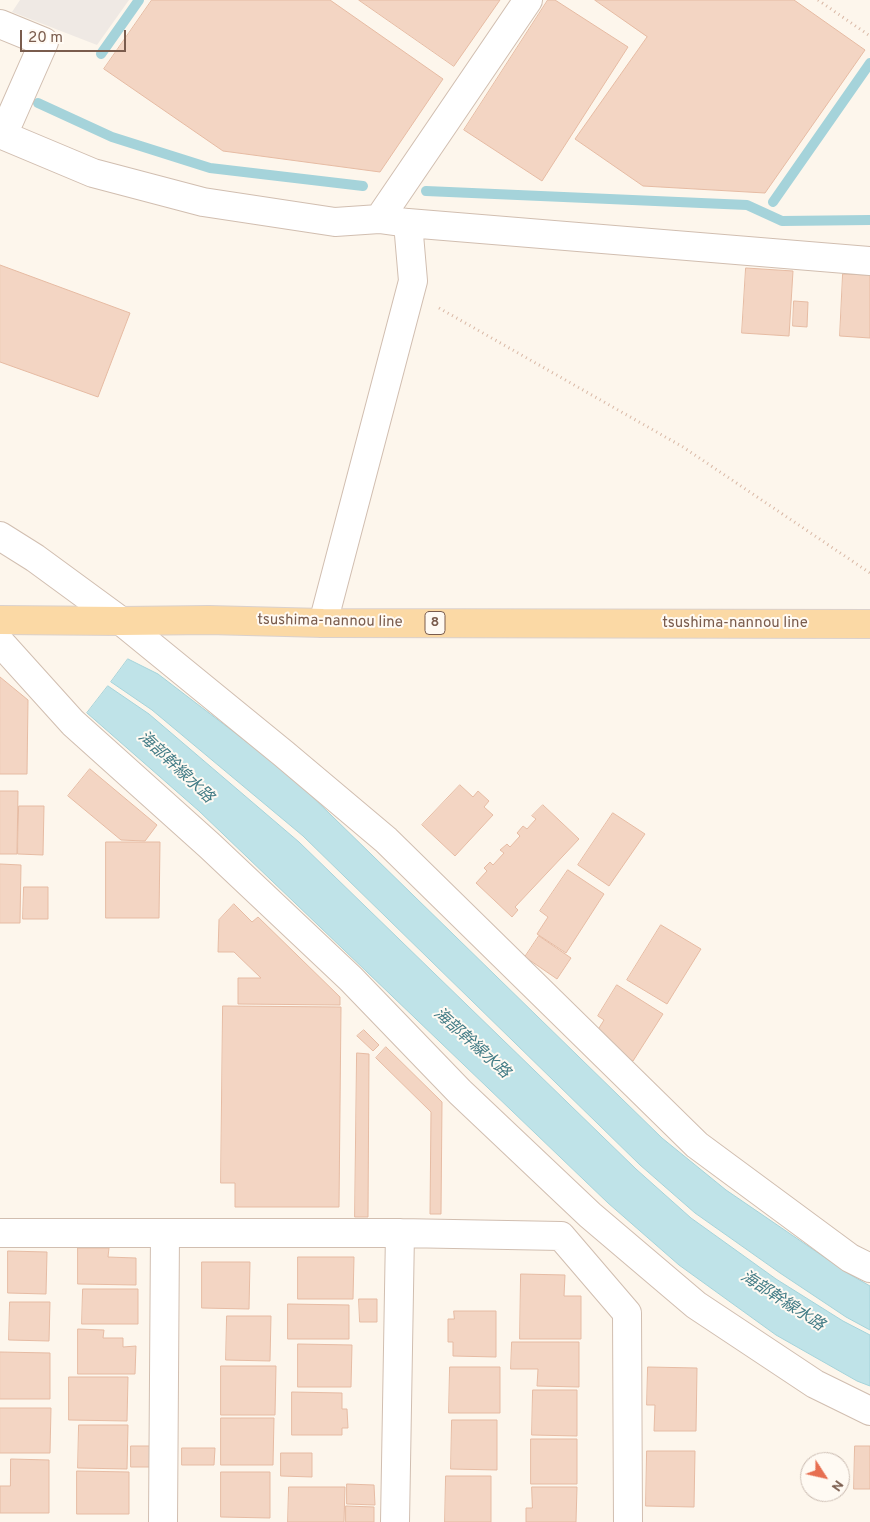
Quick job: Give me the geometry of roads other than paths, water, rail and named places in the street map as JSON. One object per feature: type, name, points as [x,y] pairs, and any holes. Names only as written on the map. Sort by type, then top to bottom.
[{"type":"main road","name":"tsushima-nannou line","points":[[0,620],[208,620],[323,623],[870,624]]},
{"type":"street","points":[[379,218],[528,0]]},
{"type":"street","points":[[0,24],[44,42],[2,135],[93,174],[203,202],[335,222],[379,218],[408,223],[870,261]]},
{"type":"street","points":[[323,623],[413,281],[408,223]]},
{"type":"street","points":[[0,536],[35,558],[120,621],[284,754],[386,840],[697,1145],[850,1258],[870,1268]]},
{"type":"street","points":[[0,642],[73,723],[210,846],[350,979],[460,1092],[590,1215],[696,1305],[815,1384],[870,1412]]},
{"type":"street","points":[[0,1233],[400,1233],[561,1236],[590,1215]]},
{"type":"street","points":[[163,1522],[165,1233]]},
{"type":"street","points":[[395,1522],[400,1233]]},
{"type":"street","points":[[561,1236],[627,1313],[628,1522]]},
{"type":"water","points":[[128,659],[158,674],[290,775],[662,1138],[726,1190],[849,1274],[870,1286],[870,1330],[846,1317],[780,1273],[695,1213],[640,1165],[303,836],[152,710],[111,682]]},
{"type":"water","name":"海部幹線水路","points":[[108,686],[149,714],[299,842],[636,1169],[691,1218],[776,1279],[843,1321],[870,1335],[870,1386],[857,1381],[776,1335],[679,1265],[608,1203],[199,811],[87,713]]},
{"type":"waterway","points":[[101,54],[139,0]]},
{"type":"waterway","points":[[773,202],[870,63]]},
{"type":"waterway","points":[[38,103],[112,137],[210,168],[363,186]]},
{"type":"waterway","points":[[426,191],[747,205],[782,221],[870,220]]}]
